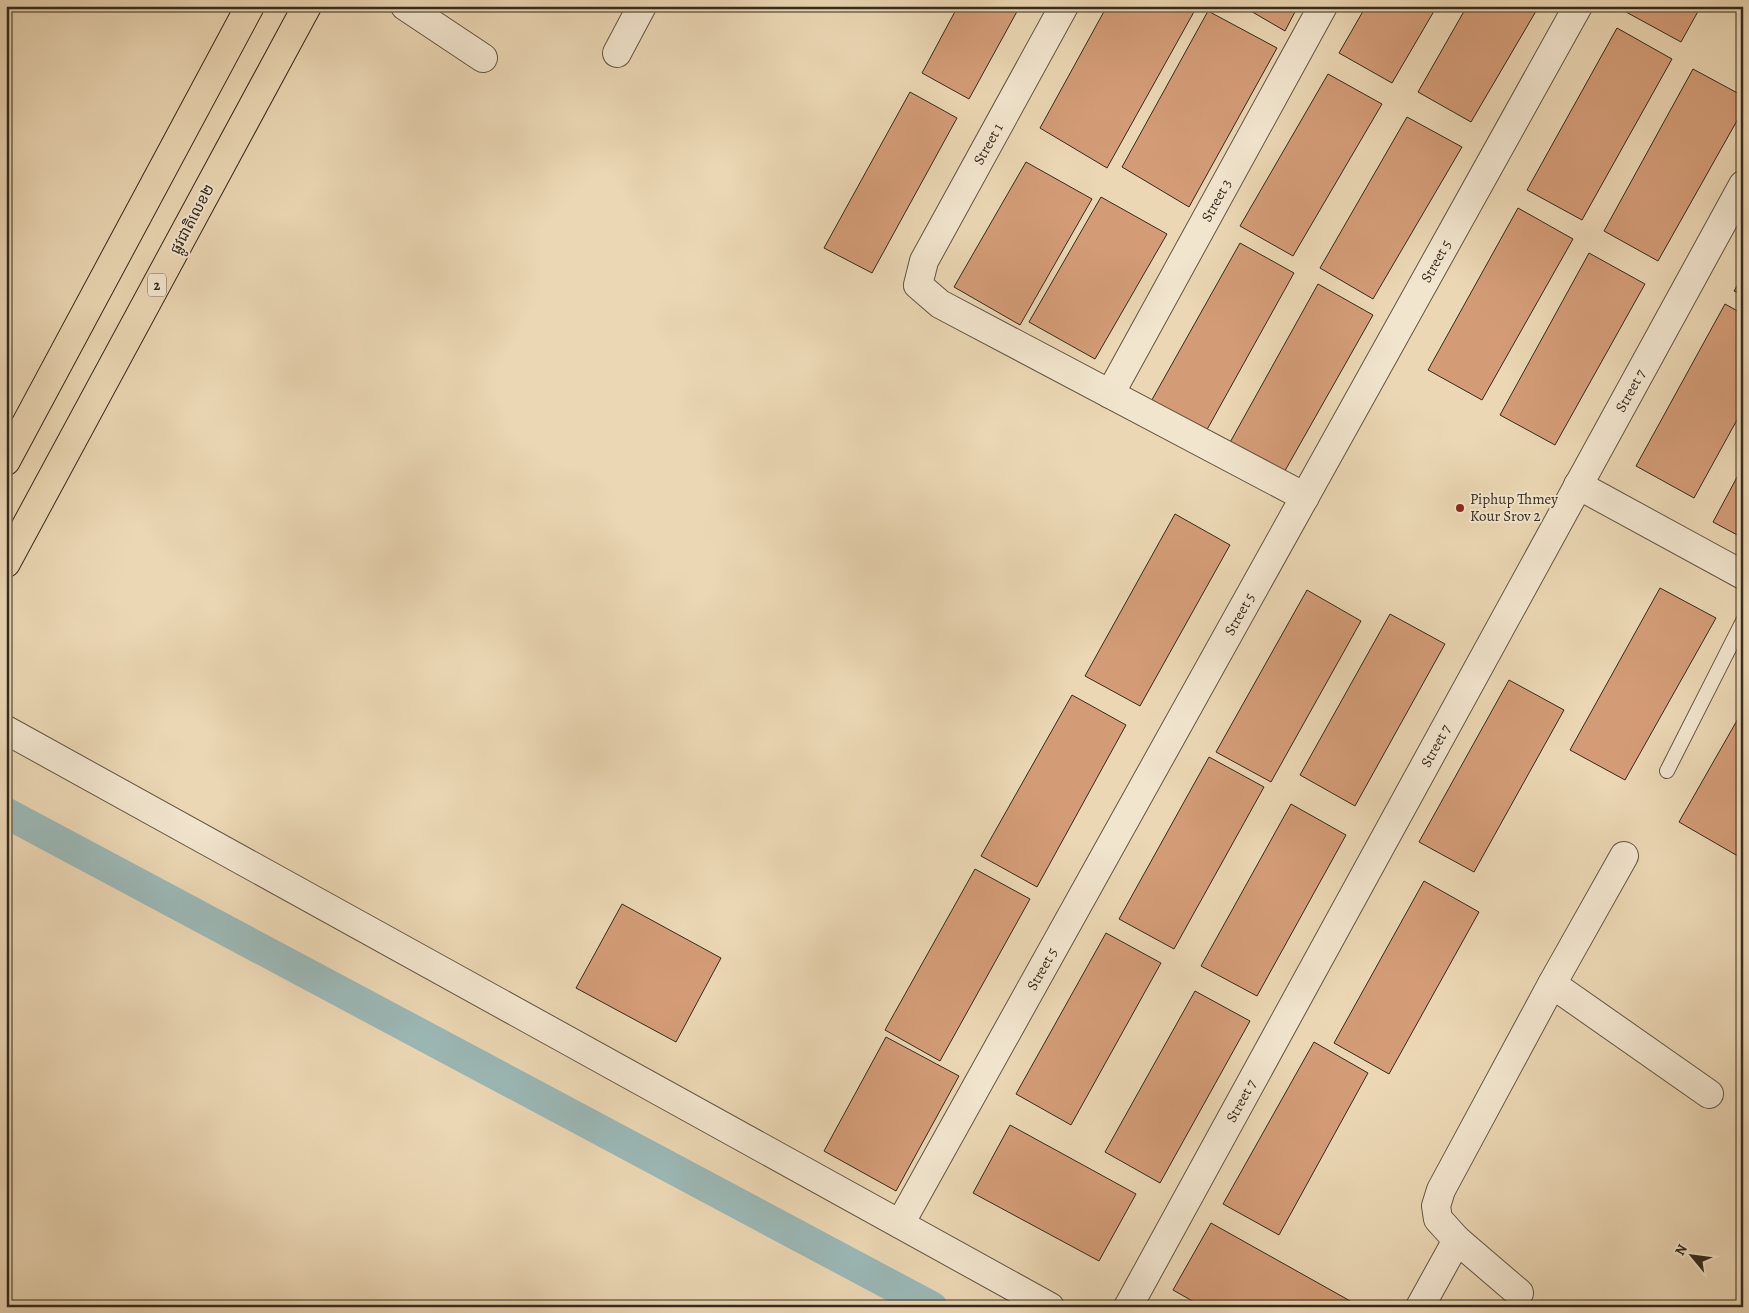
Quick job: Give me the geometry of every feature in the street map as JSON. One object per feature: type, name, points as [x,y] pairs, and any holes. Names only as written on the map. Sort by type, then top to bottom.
[{"type":"highway","points":[[6,461],[250,6]]},
{"type":"highway","name":"ផ្លូវជាតិលេខ២","points":[[6,563],[307,6]]},
{"type":"street","points":[[405,6],[483,58]]},
{"type":"street","points":[[617,53],[642,6]]},
{"type":"street","name":"Street 1","points":[[1064,6],[924,261],[918,285],[940,304],[1110,394]]},
{"type":"street","name":"Street 3","points":[[1110,394],[1323,6]]},
{"type":"street","name":"Street 5","points":[[900,1224],[1578,6]]},
{"type":"street","name":"Street 7","points":[[1128,1307],[1743,185]]},
{"type":"street","points":[[1110,394],[1305,497]]},
{"type":"street","points":[[1578,485],[1743,576]]},
{"type":"street","points":[[6,730],[1050,1307]]},
{"type":"street","points":[[1519,1293],[1457,1240],[1438,1219],[1436,1206],[1441,1190],[1552,984],[1624,856]]},
{"type":"street","points":[[1552,984],[1709,1094]]},
{"type":"street","points":[[1420,1307],[1457,1240]]},
{"type":"lane","points":[[1667,771],[1743,622]]},
{"type":"building","points":[[958,6],[1020,6],[969,99],[922,73]]},
{"type":"building","points":[[1107,6],[1189,6],[1195,10],[1107,168],[1040,128]]},
{"type":"building","points":[[1242,6],[1298,6],[1285,31]]},
{"type":"building","points":[[1366,6],[1437,6],[1392,83],[1339,53]]},
{"type":"building","points":[[1467,6],[1539,6],[1471,122],[1418,92]]},
{"type":"building","points":[[1629,6],[1701,6],[1681,42],[1626,12]]},
{"type":"building","points":[[1208,11],[1277,48],[1189,207],[1122,167]]},
{"type":"building","points":[[1617,28],[1672,59],[1582,220],[1527,190]]},
{"type":"building","points":[[1693,69],[1743,96],[1743,110],[1658,261],[1604,231]]},
{"type":"building","points":[[1328,74],[1382,104],[1293,256],[1240,226]]},
{"type":"building","points":[[910,92],[957,118],[872,273],[824,248]]},
{"type":"building","points":[[1407,117],[1462,147],[1373,299],[1320,268]]},
{"type":"building","points":[[1026,162],[1092,199],[1020,325],[954,287]]},
{"type":"building","points":[[1101,197],[1167,234],[1095,359],[1029,322]]},
{"type":"building","points":[[1518,208],[1573,239],[1482,400],[1428,370]]},
{"type":"building","points":[[1240,243],[1294,273],[1204,435],[1149,405]]},
{"type":"building","points":[[1589,253],[1645,284],[1555,445],[1500,415]]},
{"type":"building","points":[[1743,276],[1743,295],[1734,291]]},
{"type":"building","points":[[1318,284],[1373,315],[1282,476],[1228,446]]},
{"type":"building","points":[[1725,304],[1743,314],[1743,409],[1694,498],[1636,466]]},
{"type":"building","points":[[1743,466],[1743,538],[1713,522]]},
{"type":"building","points":[[1175,514],[1230,545],[1140,706],[1085,676]]},
{"type":"building","points":[[1660,588],[1716,618],[1625,780],[1570,750]]},
{"type":"building","points":[[1307,590],[1361,621],[1271,782],[1216,752]]},
{"type":"building","points":[[1390,614],[1445,644],[1355,806],[1300,775]]},
{"type":"building","points":[[1509,680],[1564,710],[1474,872],[1419,842]]},
{"type":"building","points":[[1072,695],[1126,725],[1037,887],[981,856]]},
{"type":"building","points":[[1743,710],[1743,859],[1679,822]]},
{"type":"building","points":[[1209,757],[1264,787],[1174,949],[1119,919]]},
{"type":"building","points":[[1291,804],[1346,835],[1257,996],[1201,966]]},
{"type":"building","points":[[975,869],[1030,899],[940,1061],[885,1030]]},
{"type":"building","points":[[1424,881],[1479,912],[1389,1074],[1334,1043]]},
{"type":"building","points":[[622,904],[721,958],[676,1042],[576,988]]},
{"type":"building","points":[[1743,917],[1743,928],[1738,926]]},
{"type":"building","points":[[1106,933],[1161,963],[1071,1125],[1016,1094]]},
{"type":"building","points":[[1195,991],[1250,1021],[1160,1183],[1105,1152]]},
{"type":"building","points":[[886,1037],[959,1076],[896,1191],[824,1151]]},
{"type":"building","points":[[1314,1042],[1368,1073],[1279,1235],[1223,1204]]},
{"type":"building","points":[[1010,1125],[1136,1194],[1099,1261],[973,1193]]},
{"type":"building","points":[[1211,1223],[1361,1307],[1203,1307],[1173,1290]]},
{"type":"waterway","points":[[6,813],[932,1307]]},
{"type":"place","name":"Piphup Thmey Kour Srov 2","points":[[1460,508]]}]
